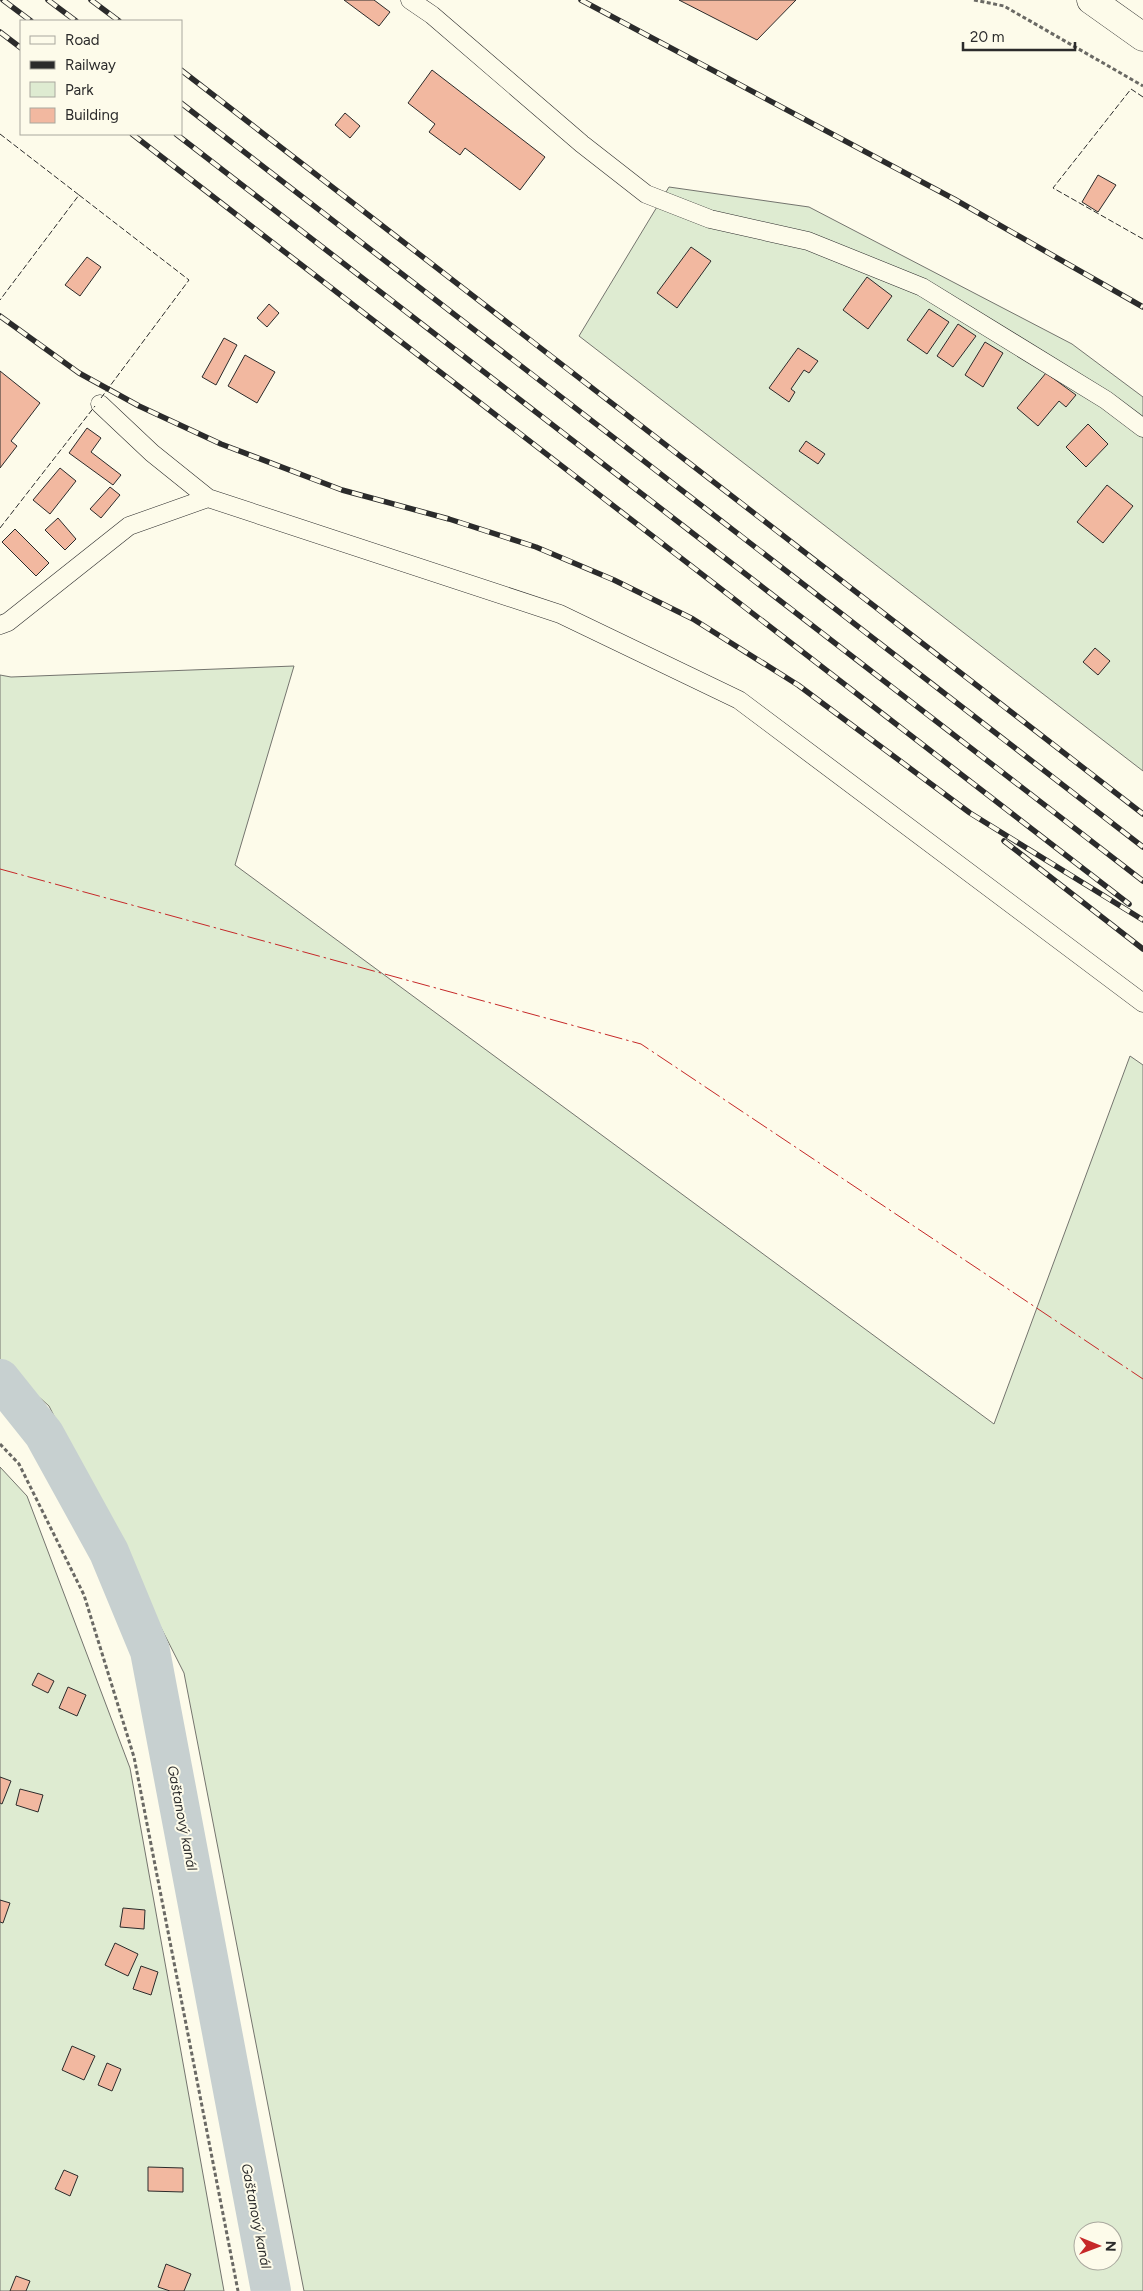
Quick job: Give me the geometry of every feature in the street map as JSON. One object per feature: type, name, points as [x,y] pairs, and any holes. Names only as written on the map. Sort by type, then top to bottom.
[{"type":"main road","points":[[1091,0],[1143,37]]},
{"type":"lane","points":[[410,0],[432,15],[582,144],[646,194],[710,219],[808,241],[922,287],[1106,400],[1143,428]]},
{"type":"lane","points":[[100,404],[152,453],[208,498],[560,614],[740,700],[1143,1003]]},
{"type":"lane","points":[[0,625],[8,622],[128,526],[208,498]]},
{"type":"path","points":[[974,0],[1004,6],[1143,86]]},
{"type":"path","points":[[0,1444],[19,1464],[84,1595],[134,1757],[238,2291]]},
{"type":"green space","points":[[669,187],[809,207],[1072,344],[1143,397],[1143,771],[579,336]]},
{"type":"green space","points":[[294,666],[235,865],[994,1424],[1130,1056],[1143,1065],[1143,2291],[304,2291],[184,1673],[49,1406],[0,1362],[0,675],[11,677]]},
{"type":"green space","points":[[0,1467],[27,1496],[130,1768],[224,2291],[0,2291]]},
{"type":"building","points":[[344,0],[374,0],[390,12],[379,26]]},
{"type":"building","points":[[679,0],[796,0],[757,40]]},
{"type":"building","points":[[432,70],[545,157],[520,190],[465,148],[460,155],[429,132],[435,124],[408,103]]},
{"type":"building","points":[[345,113],[360,126],[350,138],[335,125]]},
{"type":"building","points":[[1098,175],[1116,185],[1098,212],[1082,202]]},
{"type":"building","points":[[691,247],[711,261],[677,308],[657,293]]},
{"type":"building","points":[[87,257],[101,267],[80,296],[65,285]]},
{"type":"building","points":[[867,277],[892,296],[868,329],[843,310]]},
{"type":"building","points":[[269,304],[279,313],[267,327],[257,318]]},
{"type":"building","points":[[929,309],[949,322],[927,354],[907,340]]},
{"type":"building","points":[[958,324],[976,336],[953,367],[937,356]]},
{"type":"building","points":[[224,338],[237,345],[216,385],[202,377]]},
{"type":"building","points":[[985,342],[1003,353],[983,387],[965,375]]},
{"type":"building","points":[[798,348],[818,361],[809,373],[804,370],[791,389],[795,392],[789,402],[769,388]]},
{"type":"building","points":[[245,355],[275,372],[257,403],[228,386]]},
{"type":"building","points":[[0,371],[40,403],[11,441],[17,446],[0,468]]},
{"type":"building","points":[[1046,373],[1076,395],[1066,407],[1059,401],[1038,426],[1017,408]]},
{"type":"building","points":[[1088,424],[1108,444],[1086,467],[1066,447]]},
{"type":"building","points":[[87,428],[101,438],[91,452],[121,475],[113,485],[69,453]]},
{"type":"building","points":[[806,441],[825,454],[818,464],[799,451]]},
{"type":"building","points":[[60,468],[76,481],[50,514],[33,500]]},
{"type":"building","points":[[1107,485],[1133,506],[1103,543],[1077,522]]},
{"type":"building","points":[[110,487],[120,495],[101,518],[90,509]]},
{"type":"building","points":[[58,518],[76,539],[65,550],[45,530]]},
{"type":"building","points":[[15,529],[49,563],[36,576],[2,542]]},
{"type":"building","points":[[1095,648],[1110,661],[1098,675],[1083,662]]},
{"type":"building","points":[[38,1673],[54,1681],[48,1693],[32,1685]]},
{"type":"building","points":[[68,1687],[86,1695],[77,1716],[59,1708]]},
{"type":"building","points":[[0,1777],[11,1781],[2,1804],[0,1803]]},
{"type":"building","points":[[20,1789],[43,1795],[38,1812],[16,1805]]},
{"type":"building","points":[[0,1900],[10,1903],[3,1923],[0,1922]]},
{"type":"building","points":[[123,1908],[145,1910],[144,1929],[120,1927]]},
{"type":"building","points":[[115,1943],[138,1954],[128,1976],[105,1965]]},
{"type":"building","points":[[141,1966],[158,1972],[151,1995],[133,1989]]},
{"type":"building","points":[[72,2046],[95,2056],[84,2080],[62,2070]]},
{"type":"building","points":[[107,2063],[121,2069],[112,2091],[98,2085]]},
{"type":"building","points":[[148,2167],[183,2168],[183,2192],[148,2191]]},
{"type":"building","points":[[64,2170],[78,2176],[70,2196],[55,2189]]},
{"type":"building","points":[[166,2264],[191,2274],[184,2291],[170,2291],[158,2287]]},
{"type":"building","points":[[16,2276],[30,2281],[26,2291],[10,2291]]},
{"type":"waterway","name":"Gaštanový kanál","points":[[0,1379],[44,1434],[109,1552],[150,1651],[271,2291]]},
{"type":"railway","points":[[3,0],[30,20]]},
{"type":"railway","points":[[48,0],[75,20]]},
{"type":"railway","points":[[91,0],[118,20]]},
{"type":"railway","points":[[581,0],[954,199],[1143,307]]},
{"type":"railway","points":[[0,32],[20,47]]},
{"type":"railway","points":[[182,71],[1143,814]]},
{"type":"railway","points":[[182,104],[1143,847]]},
{"type":"railway","points":[[133,135],[1129,904]]},
{"type":"railway","points":[[177,135],[1143,881]]},
{"type":"railway","points":[[0,316],[79,373],[139,406],[221,444],[342,490],[449,519],[536,547],[614,580],[693,619],[798,685],[970,813],[1143,920]]},
{"type":"railway","points":[[1004,841],[1143,949]]},
{"type":"fence","points":[[1143,97],[1131,89],[1053,188],[1143,239]]},
{"type":"fence","points":[[0,134],[79,195],[0,300]]},
{"type":"fence","points":[[79,195],[189,280],[101,398]]},
{"type":"fence","points":[[0,528],[95,406]]},
{"type":"power","points":[[0,869],[641,1044],[1143,1379]]}]
